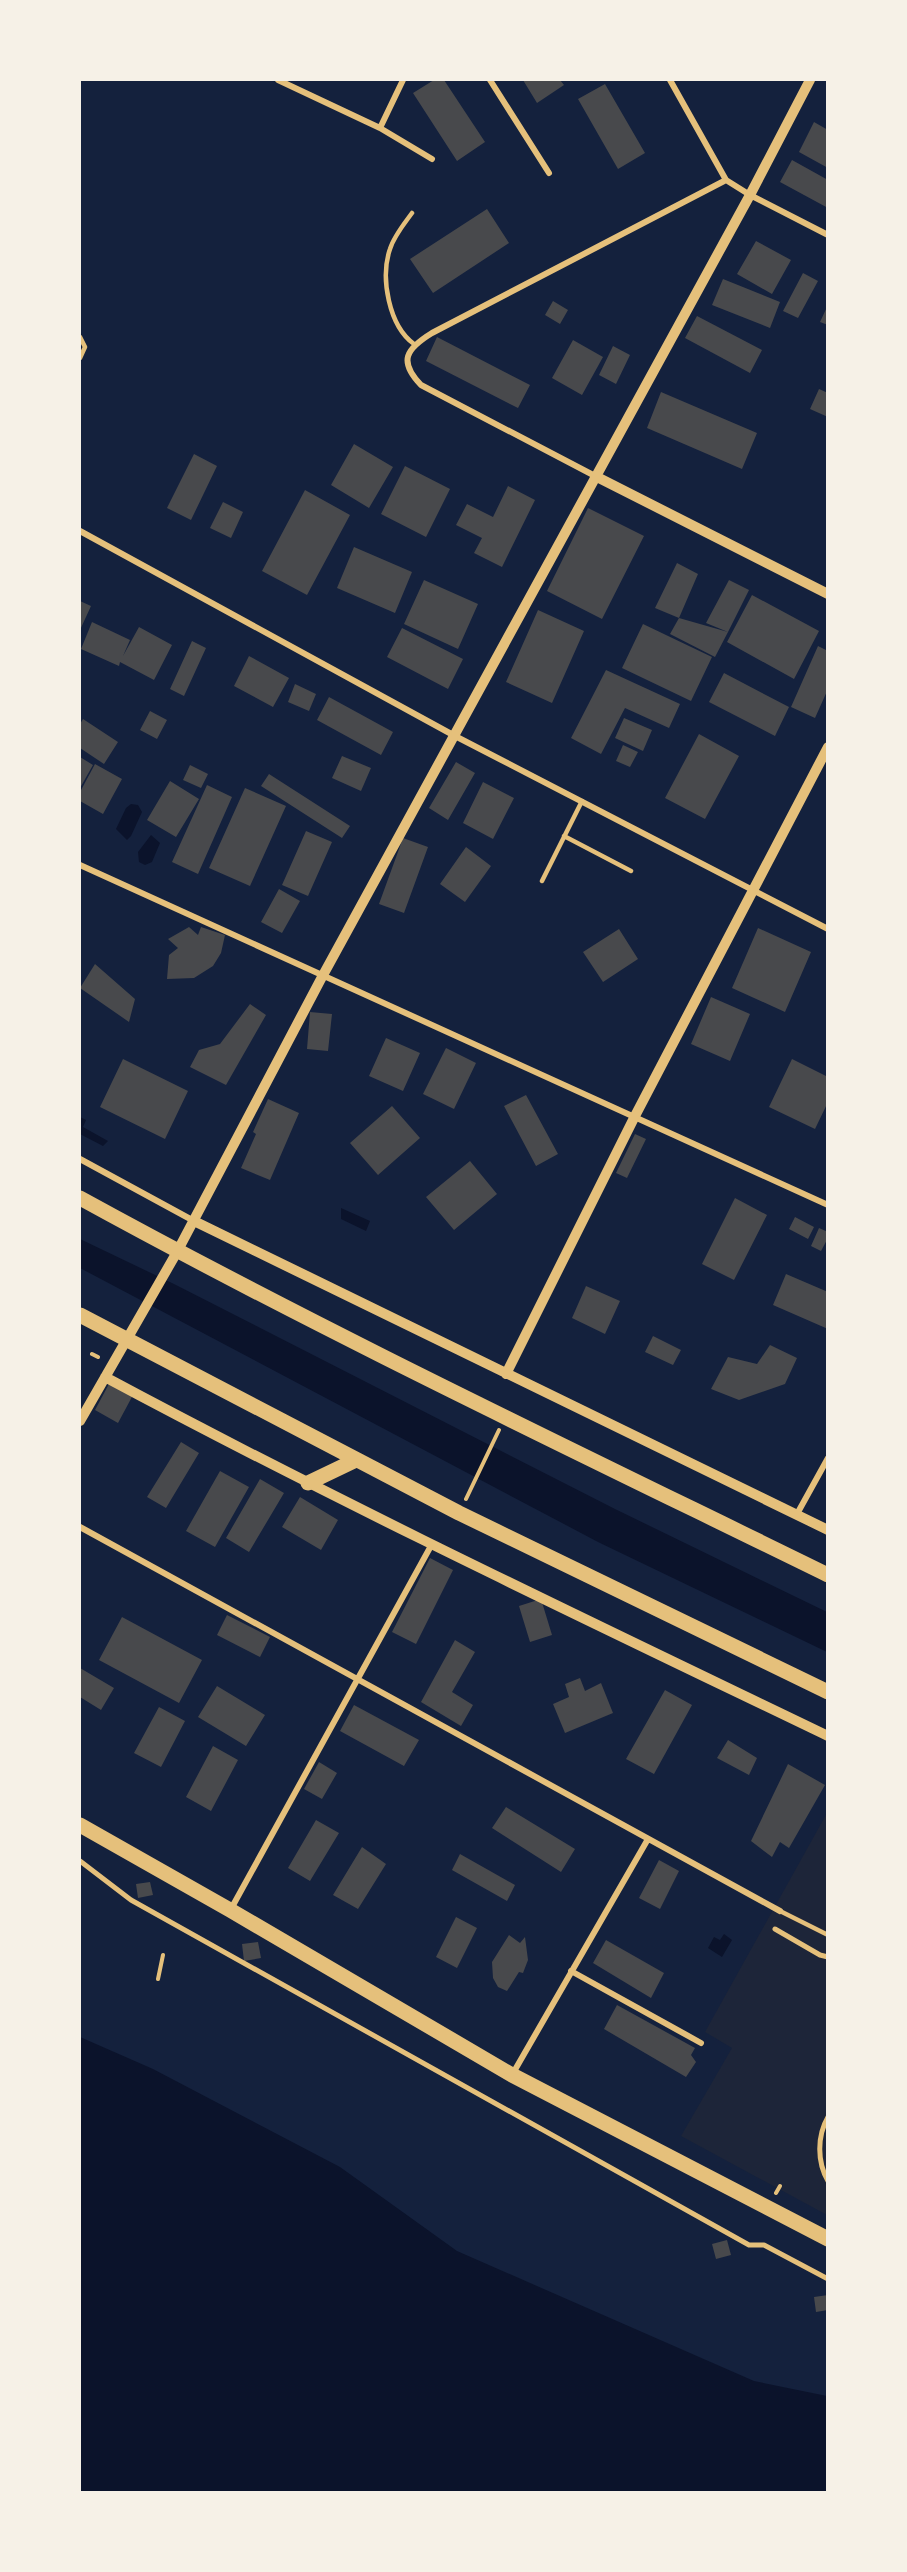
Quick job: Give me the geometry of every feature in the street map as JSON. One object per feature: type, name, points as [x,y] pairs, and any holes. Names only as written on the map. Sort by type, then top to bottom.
[{"type":"main road","points":[[80,1198],[177,1252],[828,1575]]},
{"type":"main road","points":[[80,1315],[129,1334],[356,1460],[459,1513],[828,1692]]},
{"type":"main road","points":[[308,1482],[356,1460]]},
{"type":"main road","points":[[80,1825],[512,2075],[758,2201],[828,2240]]},
{"type":"street","points":[[278,80],[380,128],[432,159]]},
{"type":"street","points":[[380,128],[403,80]]},
{"type":"street","points":[[490,80],[549,173]]},
{"type":"street","points":[[670,80],[726,180],[750,195],[828,235]]},
{"type":"street","points":[[80,1421],[194,1221],[322,977],[597,477],[810,80]]},
{"type":"street","points":[[726,180],[414,344],[406,363],[412,375],[421,385],[828,594]]},
{"type":"street","points":[[80,531],[455,736],[828,929]]},
{"type":"street","points":[[506,1374],[635,1116],[828,747]]},
{"type":"street","points":[[80,866],[828,1205]]},
{"type":"street","points":[[80,1159],[194,1221],[828,1530]]},
{"type":"street","points":[[105,1377],[227,1442],[432,1544],[828,1736]]},
{"type":"street","points":[[797,1514],[828,1458]]},
{"type":"street","points":[[80,1527],[780,1911]]},
{"type":"street","points":[[230,1910],[432,1544]]},
{"type":"street","points":[[512,2075],[648,1839]]},
{"type":"street","points":[[80,1861],[131,1900],[749,2245],[764,2245],[828,2280]]},
{"type":"street","points":[[775,1929],[820,1955],[828,1957]]},
{"type":"street","points":[[571,1971],[701,2043]]},
{"type":"street","points":[[828,2117],[820,2136],[820,2165],[828,2181]]},
{"type":"lane","points":[[412,213],[389,251],[386,282],[391,308],[404,337],[414,344]]},
{"type":"lane","points":[[80,337],[85,347],[80,358]]},
{"type":"lane","points":[[542,881],[582,801]]},
{"type":"lane","points":[[564,836],[631,871]]},
{"type":"lane","points":[[780,1911],[828,1935]]},
{"type":"path","points":[[92,1354],[98,1357]]},
{"type":"path","points":[[471,1487],[492,1444]]},
{"type":"path","points":[[158,1979],[163,1955]]},
{"type":"path","points":[[776,2193],[780,2186]]},
{"type":"shaded area","points":[[131,804],[138,805],[142,812],[127,840],[116,829],[126,808]]},
{"type":"shaded area","points":[[151,835],[160,843],[152,862],[145,865],[139,862],[138,852]]},
{"type":"shaded area","points":[[80,1117],[86,1120],[83,1127],[108,1141],[103,1146],[80,1134]]},
{"type":"shaded area","points":[[341,1208],[370,1221],[366,1231],[341,1219]]},
{"type":"shaded area","points":[[80,1239],[174,1284],[615,1509],[827,1612],[827,1652],[598,1542],[80,1268]]},
{"type":"shaded area","points":[[827,1813],[827,2215],[681,2136],[732,2048],[705,2032]]},
{"type":"shaded area","points":[[724,1934],[732,1940],[722,1957],[708,1948],[714,1937],[720,1940]]},
{"type":"shaded area","points":[[80,2037],[153,2069],[340,2167],[457,2251],[754,2381],[827,2396],[827,2492],[80,2492]]},
{"type":"building","points":[[434,80],[444,80],[485,142],[457,161],[413,93]]},
{"type":"building","points":[[523,80],[560,80],[564,85],[537,103]]},
{"type":"building","points":[[605,84],[645,153],[618,169],[578,99]]},
{"type":"building","points":[[814,122],[828,130],[828,168],[799,152]]},
{"type":"building","points":[[792,160],[828,180],[828,208],[780,182]]},
{"type":"building","points":[[487,209],[509,243],[433,293],[410,259]]},
{"type":"building","points":[[756,241],[791,260],[772,294],[737,274]]},
{"type":"building","points":[[803,273],[818,281],[798,318],[783,311]]},
{"type":"building","points":[[723,279],[780,302],[770,328],[712,305]]},
{"type":"building","points":[[553,301],[568,310],[560,324],[545,315]]},
{"type":"building","points":[[828,305],[828,325],[820,322]]},
{"type":"building","points":[[697,316],[762,350],[750,373],[685,338]]},
{"type":"building","points":[[437,337],[530,385],[518,408],[426,361]]},
{"type":"building","points":[[573,340],[603,357],[582,395],[552,378]]},
{"type":"building","points":[[613,346],[630,355],[616,384],[599,375]]},
{"type":"building","points":[[819,389],[828,393],[828,417],[810,409]]},
{"type":"building","points":[[661,392],[757,433],[742,469],[647,428]]},
{"type":"building","points":[[354,444],[393,467],[369,508],[331,485]]},
{"type":"building","points":[[194,454],[217,466],[191,520],[167,508]]},
{"type":"building","points":[[405,466],[450,489],[426,537],[381,514]]},
{"type":"building","points":[[508,486],[535,500],[502,567],[474,553],[482,538],[456,525],[467,504],[493,517]]},
{"type":"building","points":[[305,490],[350,515],[307,595],[262,571]]},
{"type":"building","points":[[223,502],[243,512],[231,538],[210,528]]},
{"type":"building","points":[[588,508],[644,536],[602,619],[547,591]]},
{"type":"building","points":[[354,547],[412,572],[395,613],[337,588]]},
{"type":"building","points":[[677,563],[698,574],[679,618],[655,608]]},
{"type":"building","points":[[424,580],[478,604],[458,649],[404,624]]},
{"type":"building","points":[[729,580],[749,590],[728,632],[706,623]]},
{"type":"building","points":[[752,595],[819,631],[794,679],[727,642]]},
{"type":"building","points":[[80,601],[91,606],[80,630]]},
{"type":"building","points":[[538,610],[584,631],[552,703],[506,682]]},
{"type":"building","points":[[679,618],[728,632],[715,657],[670,634]]},
{"type":"building","points":[[92,622],[130,640],[123,656],[139,627],[172,645],[154,680],[120,662],[119,666],[81,649]]},
{"type":"building","points":[[643,624],[712,657],[691,701],[622,668]]},
{"type":"building","points":[[402,628],[463,659],[448,689],[387,657]]},
{"type":"building","points":[[192,641],[206,648],[184,696],[170,689]]},
{"type":"building","points":[[818,646],[828,651],[828,689],[815,718],[791,707]]},
{"type":"building","points":[[249,656],[289,678],[273,707],[234,686]]},
{"type":"building","points":[[606,670],[680,704],[669,728],[625,708],[601,754],[571,738]]},
{"type":"building","points":[[724,673],[789,707],[775,736],[709,702]]},
{"type":"building","points":[[295,684],[316,694],[309,711],[288,702]]},
{"type":"building","points":[[329,697],[393,732],[381,755],[317,720]]},
{"type":"building","points":[[150,711],[167,720],[157,739],[140,730]]},
{"type":"building","points":[[624,718],[652,730],[643,751],[615,738]]},
{"type":"building","points":[[83,719],[118,742],[104,764],[80,748],[80,724]]},
{"type":"building","points":[[699,734],[739,756],[705,819],[665,798]]},
{"type":"building","points":[[623,745],[638,752],[630,767],[616,761]]},
{"type":"building","points":[[342,756],[371,768],[361,791],[332,778]]},
{"type":"building","points":[[80,757],[93,765],[80,788]]},
{"type":"building","points":[[456,762],[475,773],[448,820],[429,808]]},
{"type":"building","points":[[95,764],[122,779],[103,814],[80,801],[80,792]]},
{"type":"building","points":[[190,765],[208,774],[201,788],[183,780]]},
{"type":"building","points":[[269,774],[350,826],[342,838],[261,786]]},
{"type":"building","points":[[170,781],[199,799],[176,837],[147,820]]},
{"type":"building","points":[[483,782],[514,798],[493,839],[463,823]]},
{"type":"building","points":[[207,785],[232,797],[198,874],[172,862]]},
{"type":"building","points":[[245,788],[286,806],[250,886],[209,868]]},
{"type":"building","points":[[306,831],[332,842],[308,896],[282,885]]},
{"type":"building","points":[[403,838],[428,847],[404,913],[379,904]]},
{"type":"building","points":[[466,847],[491,866],[465,902],[440,884]]},
{"type":"building","points":[[279,889],[300,901],[282,933],[261,922]]},
{"type":"building","points":[[189,927],[198,935],[201,927],[225,935],[221,953],[213,966],[194,978],[167,979],[169,955],[178,948],[168,939]]},
{"type":"building","points":[[758,928],[811,952],[785,1012],[732,988]]},
{"type":"building","points":[[619,929],[638,959],[603,982],[583,952]]},
{"type":"building","points":[[95,964],[135,999],[129,1022],[80,988]]},
{"type":"building","points":[[711,997],[750,1014],[730,1061],[691,1044]]},
{"type":"building","points":[[250,1004],[266,1015],[226,1085],[190,1067],[199,1050],[220,1044]]},
{"type":"building","points":[[310,1012],[332,1014],[328,1051],[307,1049]]},
{"type":"building","points":[[386,1038],[420,1053],[403,1091],[369,1076]]},
{"type":"building","points":[[446,1048],[476,1063],[454,1109],[423,1094]]},
{"type":"building","points":[[123,1059],[188,1091],[165,1139],[100,1107]]},
{"type":"building","points":[[792,1059],[828,1077],[828,1102],[815,1129],[769,1107]]},
{"type":"building","points":[[526,1095],[558,1154],[536,1166],[504,1106]]},
{"type":"building","points":[[268,1099],[299,1113],[270,1180],[241,1168],[256,1134],[253,1132]]},
{"type":"building","points":[[392,1106],[420,1138],[378,1175],[350,1143]]},
{"type":"building","points":[[635,1134],[646,1139],[627,1178],[616,1173]]},
{"type":"building","points":[[470,1161],[497,1194],[454,1230],[426,1197]]},
{"type":"building","points":[[735,1198],[767,1215],[734,1280],[702,1264]]},
{"type":"building","points":[[795,1217],[814,1227],[808,1239],[789,1229]]},
{"type":"building","points":[[819,1228],[828,1232],[828,1238],[821,1251],[811,1246]]},
{"type":"building","points":[[786,1274],[828,1292],[828,1329],[773,1305]]},
{"type":"building","points":[[586,1286],[620,1301],[605,1334],[572,1318]]},
{"type":"building","points":[[653,1336],[681,1350],[673,1365],[645,1352]]},
{"type":"building","points":[[770,1345],[797,1358],[785,1384],[739,1400],[711,1389],[728,1357],[757,1364]]},
{"type":"building","points":[[110,1382],[133,1395],[118,1423],[95,1410]]},
{"type":"building","points":[[181,1442],[199,1453],[166,1508],[147,1497]]},
{"type":"building","points":[[220,1471],[249,1487],[215,1547],[186,1531]]},
{"type":"building","points":[[260,1479],[284,1493],[249,1552],[226,1538]]},
{"type":"building","points":[[300,1497],[338,1520],[321,1550],[282,1527]]},
{"type":"building","points":[[430,1558],[453,1570],[416,1644],[392,1632]]},
{"type":"building","points":[[541,1599],[552,1635],[530,1642],[519,1606]]},
{"type":"building","points":[[227,1615],[270,1637],[260,1657],[217,1635]]},
{"type":"building","points":[[122,1617],[202,1660],[179,1703],[99,1660]]},
{"type":"building","points":[[455,1640],[475,1652],[452,1692],[473,1705],[461,1726],[421,1702]]},
{"type":"building","points":[[80,1668],[114,1688],[101,1710],[80,1697]]},
{"type":"building","points":[[580,1678],[585,1691],[601,1683],[613,1713],[565,1733],[553,1704],[569,1697],[565,1684]]},
{"type":"building","points":[[217,1686],[265,1715],[246,1746],[198,1717]]},
{"type":"building","points":[[665,1690],[692,1705],[654,1774],[626,1759]]},
{"type":"building","points":[[354,1705],[419,1740],[404,1766],[340,1731]]},
{"type":"building","points":[[159,1707],[185,1721],[161,1767],[134,1753]]},
{"type":"building","points":[[728,1740],[757,1758],[749,1775],[717,1758]]},
{"type":"building","points":[[213,1746],[238,1760],[211,1811],[186,1797]]},
{"type":"building","points":[[319,1762],[337,1773],[322,1799],[304,1789]]},
{"type":"building","points":[[788,1764],[825,1785],[789,1848],[780,1842],[772,1857],[751,1841]]},
{"type":"building","points":[[506,1807],[575,1849],[561,1872],[492,1828]]},
{"type":"building","points":[[316,1820],[339,1833],[310,1881],[288,1868]]},
{"type":"building","points":[[362,1847],[386,1864],[358,1909],[333,1895]]},
{"type":"building","points":[[460,1854],[515,1885],[507,1901],[452,1870]]},
{"type":"building","points":[[659,1860],[679,1871],[660,1909],[639,1898]]},
{"type":"building","points":[[150,1882],[153,1895],[138,1898],[136,1884]]},
{"type":"building","points":[[456,1917],[477,1928],[457,1968],[436,1957]]},
{"type":"building","points":[[509,1935],[520,1943],[525,1937],[528,1960],[523,1973],[519,1972],[507,1991],[498,1987],[493,1978],[492,1962]]},
{"type":"building","points":[[606,1940],[664,1973],[651,1998],[593,1963]]},
{"type":"building","points":[[258,1942],[261,1958],[244,1961],[242,1944]]},
{"type":"building","points":[[617,2005],[695,2048],[691,2055],[696,2062],[686,2077],[604,2029]]},
{"type":"building","points":[[727,2240],[731,2255],[716,2259],[712,2244]]},
{"type":"building","points":[[828,2295],[828,2310],[816,2312],[814,2297]]}]
